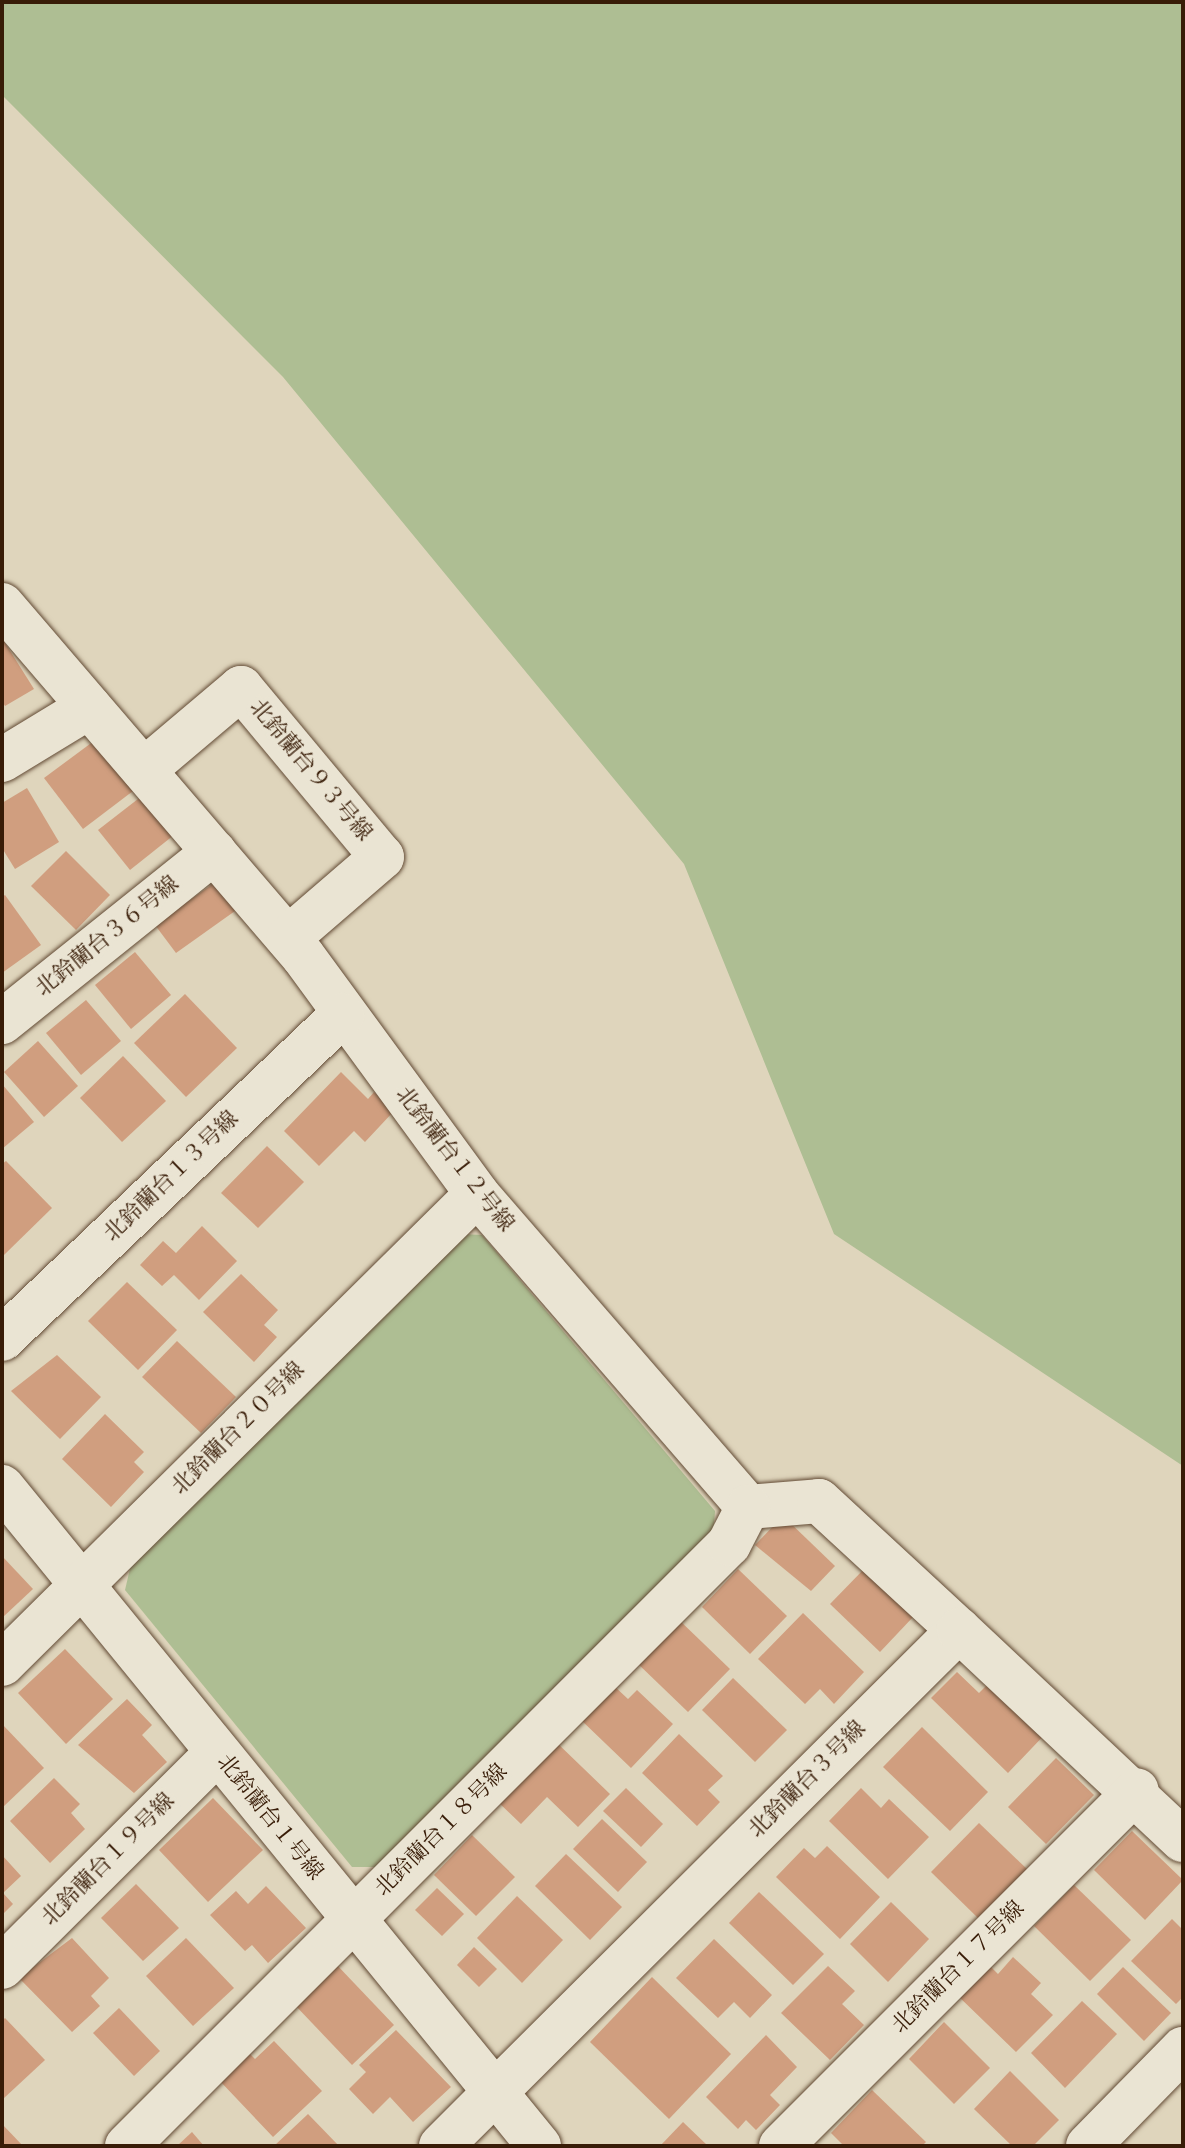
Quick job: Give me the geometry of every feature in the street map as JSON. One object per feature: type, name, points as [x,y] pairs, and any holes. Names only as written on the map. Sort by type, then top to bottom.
[{"type":"street","name":"北鈴蘭台１２号線","points":[[2,605],[288,938],[477,1194],[748,1507]]},
{"type":"street","name":"北鈴蘭台９３号線","points":[[144,770],[241,688],[382,857],[288,938]]},
{"type":"street","points":[[2,760],[89,707]]},
{"type":"street","name":"北鈴蘭台３６号線","points":[[2,1022],[214,852]]},
{"type":"street","name":"北鈴蘭台１３号線","points":[[2,1339],[342,1015]]},
{"type":"street","name":"北鈴蘭台２０号線","points":[[2,1664],[477,1194]]},
{"type":"street","name":"北鈴蘭台１号線","points":[[2,1487],[352,1921],[539,2146]]},
{"type":"street","points":[[748,1507],[819,1501],[1137,1790],[1183,1840]]},
{"type":"street","name":"北鈴蘭台１８号線","points":[[127,2146],[729,1544],[748,1507]]},
{"type":"street","name":"北鈴蘭台３号線","points":[[441,2146],[959,1630]]},
{"type":"street","name":"北鈴蘭台１９号線","points":[[2,1967],[217,1753]]},
{"type":"street","name":"北鈴蘭台１７号線","points":[[781,2146],[1137,1790]]},
{"type":"street","points":[[1088,2146],[1183,2049]]},
{"type":"green space","points":[[2,2],[1183,2],[1183,1466],[834,1234],[684,864],[283,377],[2,95]]},
{"type":"green space","points":[[461,1234],[482,1235],[715,1511],[713,1539],[378,1867],[352,1867],[125,1590],[133,1556]]},
{"type":"building","points":[[2,638],[34,689],[5,706],[2,701]]},
{"type":"building","points":[[98,738],[137,788],[83,829],[44,778]]},
{"type":"building","points":[[27,788],[59,842],[15,869],[2,848],[2,803]]},
{"type":"building","points":[[147,792],[179,831],[130,870],[98,830]]},
{"type":"building","points":[[66,851],[110,895],[76,930],[31,886]]},
{"type":"building","points":[[214,883],[235,911],[176,953],[155,925]]},
{"type":"building","points":[[5,895],[41,945],[2,973],[2,897]]},
{"type":"building","points":[[135,952],[171,995],[131,1029],[95,985]]},
{"type":"building","points":[[185,994],[237,1048],[186,1097],[134,1043]]},
{"type":"building","points":[[86,1000],[121,1041],[81,1075],[46,1033]]},
{"type":"building","points":[[38,1041],[78,1086],[44,1117],[4,1072]]},
{"type":"building","points":[[123,1056],[166,1101],[122,1142],[80,1098]]},
{"type":"building","points":[[341,1072],[368,1099],[374,1092],[394,1111],[365,1142],[354,1131],[319,1166],[284,1131]]},
{"type":"building","points":[[2,1084],[34,1122],[2,1149]]},
{"type":"building","points":[[267,1146],[304,1182],[258,1228],[221,1193]]},
{"type":"building","points":[[6,1161],[52,1208],[4,1255],[2,1164]]},
{"type":"building","points":[[202,1226],[237,1261],[199,1300],[174,1275],[162,1286],[140,1265],[163,1241],[176,1253]]},
{"type":"building","points":[[241,1274],[278,1310],[264,1325],[277,1337],[254,1362],[203,1312]]},
{"type":"building","points":[[127,1282],[177,1330],[138,1370],[88,1321]]},
{"type":"building","points":[[177,1341],[236,1397],[201,1433],[142,1377]]},
{"type":"building","points":[[57,1355],[101,1397],[60,1439],[11,1391]]},
{"type":"building","points":[[105,1414],[144,1452],[134,1462],[144,1472],[111,1507],[62,1459]]},
{"type":"building","points":[[783,1516],[835,1566],[811,1591],[755,1545]]},
{"type":"building","points":[[2,1556],[33,1589],[2,1618]]},
{"type":"building","points":[[865,1568],[914,1616],[880,1652],[830,1604]]},
{"type":"building","points":[[738,1569],[787,1616],[750,1654],[702,1607]]},
{"type":"building","points":[[803,1613],[864,1672],[834,1704],[820,1689],[805,1704],[758,1659]]},
{"type":"building","points":[[677,1618],[730,1669],[688,1712],[635,1661]]},
{"type":"building","points":[[65,1649],[113,1699],[66,1744],[18,1693]]},
{"type":"building","points":[[957,1672],[979,1693],[996,1676],[1051,1728],[1008,1773],[931,1698]]},
{"type":"building","points":[[733,1678],[787,1730],[755,1762],[702,1710]]},
{"type":"building","points":[[613,1685],[628,1699],[637,1690],[673,1724],[631,1768],[580,1719]]},
{"type":"building","points":[[127,1699],[152,1725],[142,1735],[167,1762],[134,1793],[78,1745]]},
{"type":"building","points":[[2,1724],[44,1768],[2,1808]]},
{"type":"building","points":[[922,1727],[988,1792],[950,1831],[883,1767]]},
{"type":"building","points":[[679,1734],[723,1776],[708,1790],[720,1802],[697,1826],[642,1773]]},
{"type":"building","points":[[554,1740],[610,1794],[578,1827],[547,1797],[521,1824],[496,1800]]},
{"type":"building","points":[[1056,1758],[1094,1795],[1046,1844],[1008,1807]]},
{"type":"building","points":[[54,1778],[80,1804],[71,1813],[85,1829],[50,1863],[10,1821]]},
{"type":"building","points":[[626,1788],[663,1824],[641,1847],[603,1811]]},
{"type":"building","points":[[861,1788],[881,1808],[889,1799],[929,1837],[888,1879],[829,1821]]},
{"type":"building","points":[[213,1798],[263,1850],[208,1902],[159,1850]]},
{"type":"building","points":[[602,1819],[647,1862],[618,1892],[573,1849]]},
{"type":"building","points":[[979,1823],[1028,1870],[980,1920],[931,1872]]},
{"type":"building","points":[[1132,1831],[1183,1880],[1145,1920],[1094,1870]]},
{"type":"building","points":[[472,1835],[515,1877],[476,1916],[434,1875]]},
{"type":"building","points":[[827,1846],[880,1897],[840,1939],[776,1877],[804,1848],[815,1858]]},
{"type":"building","points":[[566,1854],[622,1907],[590,1940],[535,1886]]},
{"type":"building","points":[[2,1855],[21,1876],[3,1893],[13,1904],[2,1915]]},
{"type":"building","points":[[136,1884],[179,1928],[143,1961],[101,1918]]},
{"type":"building","points":[[1074,1885],[1131,1940],[1090,1981],[1034,1926]]},
{"type":"building","points":[[266,1886],[306,1928],[268,1963],[252,1945],[245,1951],[210,1915],[236,1891],[248,1904]]},
{"type":"building","points":[[437,1888],[464,1914],[442,1936],[415,1910]]},
{"type":"building","points":[[759,1892],[824,1954],[793,1985],[729,1923]]},
{"type":"building","points":[[517,1896],[563,1940],[522,1983],[477,1938]]},
{"type":"building","points":[[891,1902],[929,1939],[888,1982],[850,1944]]},
{"type":"building","points":[[1172,1919],[1183,1930],[1183,1997],[1176,2004],[1131,1961]]},
{"type":"building","points":[[72,1938],[109,1978],[91,1996],[100,2006],[72,2032],[19,1978]]},
{"type":"building","points":[[186,1938],[234,1988],[193,2026],[146,1976]]},
{"type":"building","points":[[714,1939],[772,1995],[750,2018],[734,2002],[718,2018],[676,1978]]},
{"type":"building","points":[[474,1947],[497,1969],[479,1987],[457,1965]]},
{"type":"building","points":[[1013,1957],[1041,1983],[1031,1994],[1053,2015],[1016,2052],[956,1994],[987,1963],[998,1974]]},
{"type":"building","points":[[335,1963],[394,2025],[352,2065],[293,2003]]},
{"type":"building","points":[[828,1966],[855,1991],[842,2004],[864,2025],[830,2060],[781,2013]]},
{"type":"building","points":[[1123,1967],[1171,2013],[1144,2041],[1097,1994]]},
{"type":"building","points":[[652,1977],[731,2054],[669,2119],[590,2042]]},
{"type":"building","points":[[1082,2001],[1117,2034],[1065,2088],[1031,2053]]},
{"type":"building","points":[[119,2008],[160,2051],[134,2076],[93,2033]]},
{"type":"building","points":[[5,2018],[45,2060],[3,2099],[2,2021]]},
{"type":"building","points":[[944,2022],[990,2068],[954,2104],[909,2059]]},
{"type":"building","points":[[396,2030],[451,2087],[413,2122],[390,2097],[373,2114],[349,2089],[366,2072],[359,2065]]},
{"type":"building","points":[[766,2035],[797,2067],[770,2095],[780,2105],[756,2130],[746,2120],[738,2129],[706,2097]]},
{"type":"building","points":[[274,2041],[322,2091],[273,2137],[218,2079],[247,2051],[255,2059]]},
{"type":"building","points":[[1010,2071],[1059,2120],[1033,2146],[1012,2146],[974,2109]]},
{"type":"building","points":[[872,2090],[926,2142],[922,2146],[844,2146],[831,2133]]},
{"type":"building","points":[[308,2114],[339,2146],[274,2146]]},
{"type":"building","points":[[683,2122],[708,2146],[660,2146]]},
{"type":"building","points":[[2,2124],[23,2146],[2,2146]]},
{"type":"building","points":[[192,2132],[204,2146],[177,2146]]}]
